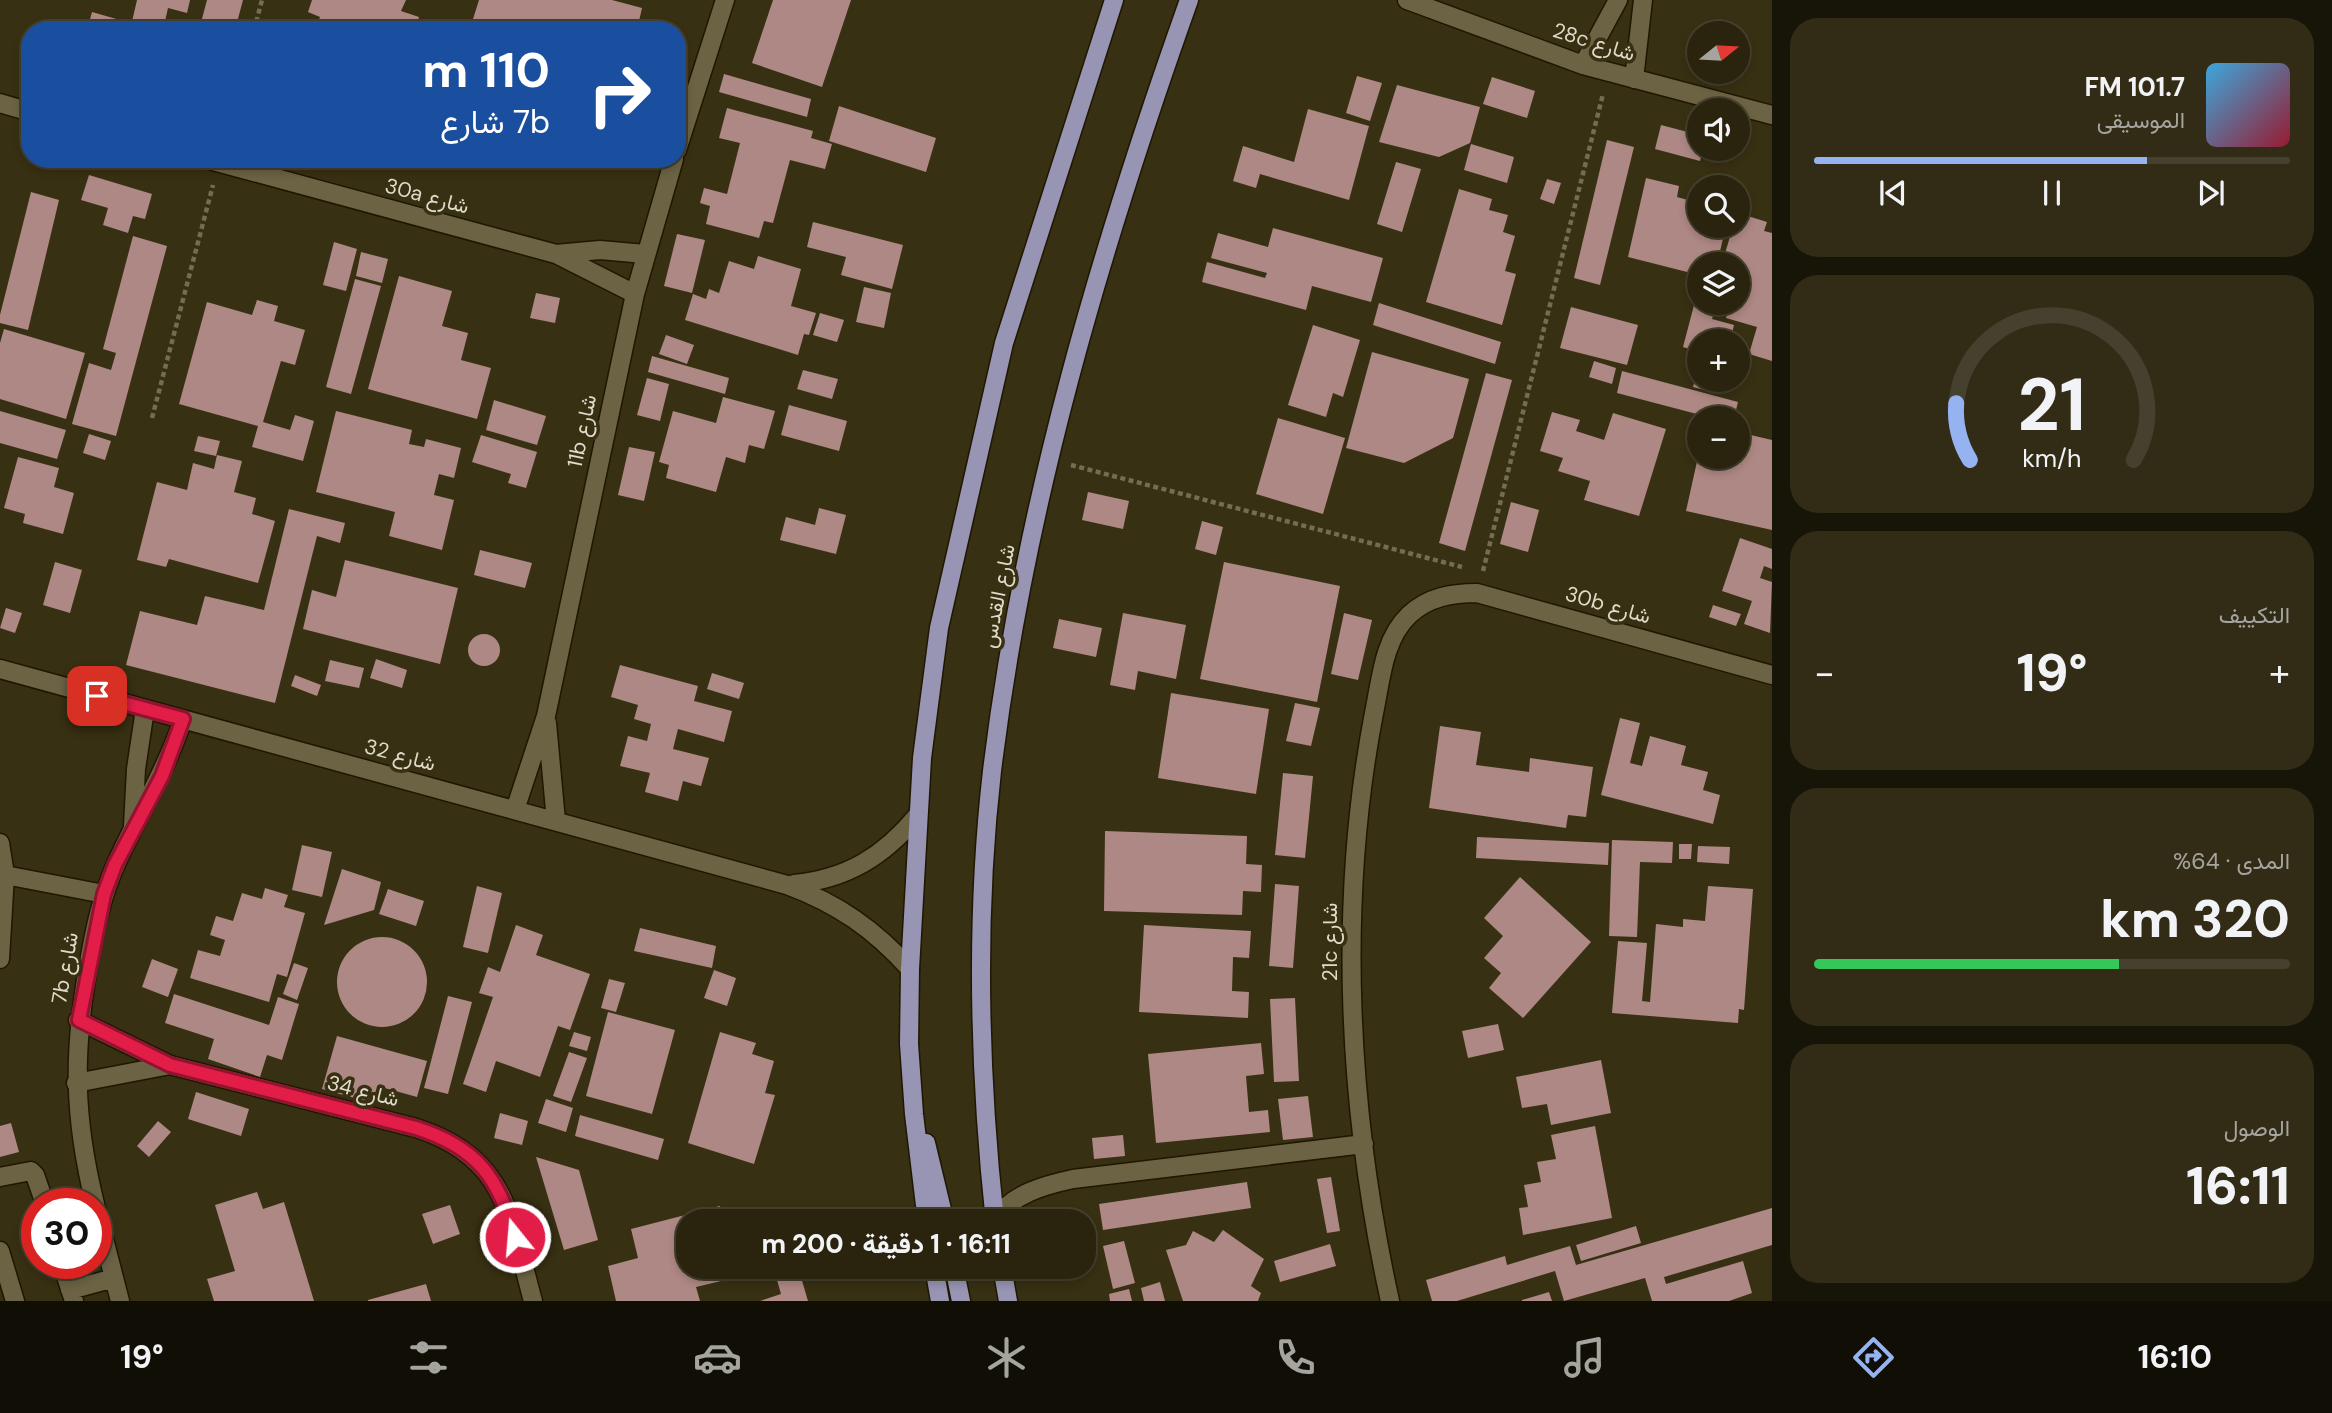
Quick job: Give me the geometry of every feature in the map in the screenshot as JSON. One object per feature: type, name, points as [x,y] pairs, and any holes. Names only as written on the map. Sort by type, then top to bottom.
[{"type":"main road","points":[[925,1209],[909,1044],[910,969],[917,816],[939,628],[1004,343],[1114,0]]},
{"type":"main road","name":"شارع القدس","points":[[994,1209],[983,1055],[983,917],[992,774],[1010,640],[1049,460],[1108,238],[1189,0]]},
{"type":"main road","points":[[914,1114],[934,1171],[942,1209]]},
{"type":"main road","points":[[936,1279],[940,1301]]},
{"type":"main road","points":[[956,1279],[961,1301]]},
{"type":"main road","points":[[1004,1279],[1007,1301]]},
{"type":"street","points":[[686,122],[725,0]]},
{"type":"street","name":"28c شارع","points":[[1408,0],[1583,65],[1772,115]]},
{"type":"street","points":[[1583,65],[1618,0]]},
{"type":"street","points":[[1634,79],[1643,0]]},
{"type":"street","points":[[0,103],[21,109]]},
{"type":"street","name":"30a شارع","points":[[238,168],[555,254],[635,294]]},
{"type":"street","name":"11b شارع","points":[[515,810],[545,716],[635,294],[671,168]]},
{"type":"street","name":"30a شارع","points":[[555,254],[600,250],[645,254]]},
{"type":"street","name":"30b شارع","points":[[1430,600],[1477,593],[1772,675]]},
{"type":"street","name":"21c شارع","points":[[1390,1301],[1364,1144],[1355,1057],[1351,948],[1362,796],[1385,657],[1394,634],[1409,615],[1430,600]]},
{"type":"street","name":"شارع 32","points":[[0,669],[787,885],[823,898],[856,917],[886,941],[910,969]]},
{"type":"street","name":"7b شارع","points":[[133,830],[136,769],[145,709]]},
{"type":"street","name":"11b شارع","points":[[545,716],[556,821]]},
{"type":"street","name":"7b شارع","points":[[91,1188],[86,1167],[76,1083],[79,1020],[104,894],[133,830],[162,776],[183,719]]},
{"type":"street","name":"شارع 32","points":[[787,885],[818,882],[847,873],[882,852],[917,816]]},
{"type":"street","points":[[0,843],[5,875],[0,959]]},
{"type":"street","points":[[5,875],[104,894]]},
{"type":"street","name":"شارع 34","points":[[79,1020],[170,1065],[437,1135],[468,1152],[482,1165],[503,1198],[533,1301]]},
{"type":"street","name":"شارع 34","points":[[76,1083],[170,1065]]},
{"type":"street","points":[[1002,1209],[1018,1198],[1063,1181],[1364,1144]]},
{"type":"street","points":[[0,1177],[31,1171],[39,1188]]},
{"type":"street","points":[[0,1251],[15,1301]]},
{"type":"street","name":"7b شارع","points":[[112,1270],[120,1301]]},
{"type":"street","points":[[67,1279],[72,1296],[114,1278]]},
{"type":"path","points":[[256,21],[262,0]]},
{"type":"path","points":[[1477,593],[1608,72]]},
{"type":"path","points":[[152,418],[210,168]]},
{"type":"path","points":[[1049,460],[1483,573]]},
{"type":"building","points":[[137,0],[190,0],[187,13],[168,8],[165,21],[132,21]]},
{"type":"building","points":[[207,0],[243,0],[237,21],[201,21]]},
{"type":"building","points":[[312,0],[406,0],[401,11],[419,17],[418,21],[318,21],[320,17],[308,12]]},
{"type":"building","points":[[479,0],[612,0],[642,8],[639,21],[473,19]]},
{"type":"building","points":[[773,0],[851,0],[822,87],[752,63]]},
{"type":"building","points":[[92,12],[120,20],[120,21],[90,21]]},
{"type":"building","points":[[724,74],[811,99],[807,117],[719,92]]},
{"type":"building","points":[[1357,76],[1382,83],[1370,121],[1346,113]]},
{"type":"building","points":[[1492,77],[1535,91],[1527,118],[1483,104]]},
{"type":"building","points":[[1397,85],[1480,107],[1470,143],[1439,157],[1379,142]]},
{"type":"building","points":[[839,106],[936,138],[926,172],[829,141]]},
{"type":"building","points":[[727,108],[813,131],[811,138],[832,144],[825,169],[790,160],[773,223],[764,221],[759,238],[706,224],[710,206],[700,203],[704,188],[727,194],[740,143],[719,138]]},
{"type":"building","points":[[1308,109],[1369,126],[1349,200],[1260,174],[1256,188],[1233,181],[1243,146],[1294,162]]},
{"type":"building","points":[[1661,125],[1687,132],[1687,158],[1655,149]]},
{"type":"building","points":[[1607,140],[1634,147],[1600,285],[1574,278]]},
{"type":"building","points":[[1471,144],[1514,157],[1507,183],[1464,170]]},
{"type":"building","points":[[1396,162],[1421,169],[1402,232],[1377,224]]},
{"type":"building","points":[[89,175],[152,194],[145,219],[133,216],[128,233],[103,225],[108,208],[81,200]]},
{"type":"building","points":[[1646,178],[1679,186],[1677,197],[1687,200],[1687,238],[1723,238],[1720,252],[1687,252],[1687,272],[1628,257]]},
{"type":"building","points":[[1547,179],[1561,183],[1554,204],[1540,199]]},
{"type":"building","points":[[1459,189],[1492,199],[1489,210],[1508,215],[1503,232],[1515,236],[1505,271],[1516,274],[1502,325],[1426,302]]},
{"type":"building","points":[[31,192],[59,200],[28,330],[0,323],[0,315]]},
{"type":"building","points":[[1750,217],[1767,222],[1764,231],[1772,233],[1772,361],[1750,354],[1757,327],[1726,318],[1727,315],[1750,315],[1750,252],[1725,252],[1730,238],[1750,238]]},
{"type":"building","points":[[813,222],[903,245],[892,289],[841,275],[846,257],[807,247]]},
{"type":"building","points":[[1273,228],[1383,258],[1371,302],[1312,286],[1306,310],[1202,282],[1207,262],[1265,278],[1267,273],[1211,258],[1218,233],[1268,247]]},
{"type":"building","points":[[677,234],[705,240],[692,293],[664,286]]},
{"type":"building","points":[[133,236],[167,246],[116,436],[72,424],[89,363],[111,370],[116,353],[103,349]]},
{"type":"building","points":[[334,242],[357,249],[346,291],[323,285]]},
{"type":"building","points":[[361,252],[388,259],[382,283],[356,276]]},
{"type":"building","points":[[758,256],[801,269],[791,306],[816,313],[809,335],[804,334],[798,355],[685,320],[693,294],[706,299],[709,289],[719,293],[729,261],[754,269]]},
{"type":"building","points":[[399,276],[452,291],[442,326],[468,333],[461,360],[491,368],[477,419],[368,389]]},
{"type":"building","points":[[355,279],[381,286],[351,394],[326,387]]},
{"type":"building","points":[[864,287],[891,293],[884,328],[856,322]]},
{"type":"building","points":[[536,293],[560,298],[555,323],[530,318]]},
{"type":"building","points":[[257,300],[278,306],[274,321],[305,330],[295,365],[281,361],[263,422],[290,430],[295,415],[314,421],[303,461],[252,447],[258,426],[179,404],[207,302],[252,315]]},
{"type":"building","points":[[1379,303],[1501,342],[1495,364],[1373,325]]},
{"type":"building","points":[[1571,307],[1638,325],[1627,365],[1560,348]]},
{"type":"building","points":[[820,313],[844,320],[837,342],[813,335]]},
{"type":"building","points":[[1691,315],[1713,315],[1712,319],[1734,325],[1733,329],[1688,329]]},
{"type":"building","points":[[1313,325],[1360,340],[1343,397],[1333,393],[1326,417],[1288,405]]},
{"type":"building","points":[[4,329],[85,353],[66,419],[0,399],[0,343]]},
{"type":"building","points":[[1687,332],[1687,348],[1683,347]]},
{"type":"building","points":[[666,335],[694,345],[687,364],[659,354]]},
{"type":"building","points":[[1372,352],[1469,379],[1453,438],[1404,463],[1346,448]]},
{"type":"building","points":[[652,356],[729,378],[725,394],[648,372]]},
{"type":"building","points":[[1594,361],[1616,368],[1612,384],[1589,377]]},
{"type":"building","points":[[803,370],[838,379],[832,399],[797,389]]},
{"type":"building","points":[[1622,371],[1687,388],[1687,392],[1701,392],[1738,402],[1737,406],[1687,406],[1687,411],[1617,393]]},
{"type":"building","points":[[1486,373],[1512,380],[1465,551],[1439,543]]},
{"type":"building","points":[[647,378],[669,384],[660,421],[637,415]]},
{"type":"building","points":[[723,397],[775,411],[764,449],[749,445],[745,463],[726,457],[716,492],[666,478],[669,465],[659,462],[673,411],[716,423]]},
{"type":"building","points":[[494,400],[546,416],[537,445],[486,430]]},
{"type":"building","points":[[789,405],[847,421],[839,451],[781,435]]},
{"type":"building","points":[[0,411],[66,430],[57,459],[0,443]]},
{"type":"building","points":[[336,411],[412,430],[409,444],[424,447],[426,439],[461,448],[454,478],[439,474],[434,495],[454,500],[442,550],[389,536],[395,512],[316,492]]},
{"type":"building","points":[[1552,412],[1580,420],[1576,431],[1604,440],[1613,413],[1666,429],[1639,516],[1584,500],[1590,481],[1558,471],[1563,458],[1540,451]]},
{"type":"building","points":[[1278,418],[1345,438],[1323,514],[1256,494]]},
{"type":"building","points":[[89,434],[111,441],[105,460],[83,453]]},
{"type":"building","points":[[481,435],[537,452],[526,488],[508,483],[511,474],[472,462]]},
{"type":"building","points":[[1750,435],[1772,440],[1772,530],[1686,511],[1695,469],[1750,469]]},
{"type":"building","points":[[198,436],[220,441],[216,456],[194,451]]},
{"type":"building","points":[[629,447],[655,452],[644,501],[618,495]]},
{"type":"building","points":[[217,455],[242,461],[234,492],[256,498],[252,514],[275,521],[258,583],[169,559],[166,567],[137,560],[157,482],[187,490],[193,463],[214,469]]},
{"type":"building","points":[[18,457],[59,468],[54,487],[74,493],[63,534],[23,523],[25,514],[4,508]]},
{"type":"building","points":[[1088,492],[1129,501],[1123,529],[1082,520]]},
{"type":"building","points":[[1511,502],[1539,510],[1528,552],[1500,544]]},
{"type":"building","points":[[819,508],[846,515],[836,554],[780,540],[786,517],[815,525]]},
{"type":"building","points":[[289,509],[345,523],[340,543],[317,536],[275,703],[126,665],[140,611],[197,625],[205,596],[264,610]]},
{"type":"building","points":[[1202,521],[1223,527],[1216,555],[1195,549]]},
{"type":"building","points":[[1740,538],[1772,549],[1772,569],[1764,566],[1760,578],[1772,582],[1770,633],[1744,624],[1752,601],[1722,591]]},
{"type":"building","points":[[480,550],[532,563],[525,588],[474,575]]},
{"type":"building","points":[[345,560],[458,588],[440,664],[303,629],[312,590],[336,597]]},
{"type":"building","points":[[55,562],[82,570],[70,613],[43,605]]},
{"type":"building","points":[[1224,562],[1340,586],[1317,702],[1200,679]]},
{"type":"building","points":[[1713,605],[1741,614],[1736,626],[1709,617]]},
{"type":"building","points":[[6,608],[22,613],[15,633],[0,628]]},
{"type":"building","points":[[1123,613],[1186,625],[1176,679],[1138,671],[1135,690],[1110,685]]},
{"type":"building","points":[[1344,613],[1372,620],[1358,680],[1331,674]]},
{"type":"building","points":[[1059,619],[1102,628],[1096,657],[1053,648]]},
{"type":"building","points":[[484,634],[495,639],[500,650],[495,661],[484,666],[473,661],[468,650],[473,639]]},
{"type":"building","points":[[376,659],[407,670],[402,688],[370,678]]},
{"type":"building","points":[[330,660],[364,668],[359,688],[325,681]]},
{"type":"building","points":[[620,665],[698,686],[694,701],[732,711],[724,742],[678,729],[673,749],[709,758],[701,786],[683,781],[678,801],[645,792],[650,773],[620,766],[628,736],[647,741],[651,724],[634,719],[638,705],[611,697]]},
{"type":"building","points":[[712,673],[744,683],[739,699],[707,689]]},
{"type":"building","points":[[295,675],[321,685],[317,696],[291,686]]},
{"type":"building","points":[[1171,693],[1269,709],[1256,794],[1158,778]]},
{"type":"building","points":[[1295,703],[1320,708],[1311,746],[1286,741]]},
{"type":"building","points":[[1620,718],[1640,723],[1630,763],[1642,766],[1650,736],[1686,746],[1681,765],[1708,772],[1703,790],[1720,795],[1713,824],[1601,795]]},
{"type":"building","points":[[1440,726],[1481,732],[1476,765],[1529,772],[1530,758],[1593,767],[1586,817],[1568,815],[1566,828],[1429,808]]},
{"type":"building","points":[[1283,773],[1313,776],[1305,858],[1275,855]]},
{"type":"building","points":[[1105,831],[1247,836],[1246,864],[1262,865],[1261,892],[1243,891],[1242,915],[1104,911]]},
{"type":"building","points":[[1477,837],[1609,843],[1608,865],[1476,858]]},
{"type":"building","points":[[1612,840],[1673,842],[1672,863],[1640,862],[1637,937],[1609,936]]},
{"type":"building","points":[[1679,844],[1692,844],[1691,859],[1679,859]]},
{"type":"building","points":[[302,845],[332,852],[322,897],[292,890]]},
{"type":"building","points":[[1698,846],[1730,847],[1729,864],[1697,862]]},
{"type":"building","points":[[342,869],[381,882],[374,910],[324,925]]},
{"type":"building","points":[[1520,877],[1591,942],[1523,1018],[1489,988],[1501,973],[1484,958],[1503,936],[1484,918]]},
{"type":"building","points":[[1275,884],[1299,886],[1293,968],[1269,966]]},
{"type":"building","points":[[477,886],[502,893],[488,953],[463,947]]},
{"type":"building","points":[[1708,886],[1753,889],[1744,1010],[1739,1009],[1738,1023],[1612,1013],[1618,941],[1647,943],[1642,1001],[1650,1002],[1656,924],[1683,927],[1683,919],[1705,921]]},
{"type":"building","points":[[265,888],[288,895],[284,907],[305,913],[287,977],[277,974],[269,1002],[190,978],[198,950],[220,956],[225,940],[210,935],[216,916],[233,921],[242,893],[262,899]]},
{"type":"building","points":[[388,889],[424,901],[416,926],[379,914]]},
{"type":"building","points":[[516,925],[543,935],[536,955],[590,974],[570,1030],[558,1026],[540,1077],[496,1061],[486,1092],[463,1084],[493,997],[479,993],[488,967],[500,972]]},
{"type":"building","points":[[1144,925],[1251,931],[1249,958],[1233,957],[1232,991],[1249,992],[1248,1018],[1139,1012]]},
{"type":"building","points":[[640,928],[716,946],[712,968],[634,951]]},
{"type":"building","points":[[382,937],[399,941],[414,950],[423,965],[427,982],[423,999],[414,1014],[399,1023],[382,1027],[365,1023],[350,1014],[341,999],[337,982],[341,965],[350,950],[365,941]]},
{"type":"building","points":[[152,959],[178,969],[168,997],[142,987]]},
{"type":"building","points":[[294,963],[308,968],[297,1000],[283,994]]},
{"type":"building","points":[[714,970],[736,978],[727,1006],[704,998]]},
{"type":"building","points":[[609,979],[625,983],[616,1012],[601,1008]]},
{"type":"building","points":[[174,994],[269,1025],[278,997],[299,1004],[282,1060],[267,1055],[260,1077],[208,1059],[214,1039],[165,1023]]},
{"type":"building","points":[[448,996],[472,1002],[448,1094],[424,1088]]},
{"type":"building","points":[[1295,998],[1299,1081],[1274,1082],[1270,999]]},
{"type":"building","points":[[608,1012],[675,1030],[652,1114],[586,1096]]},
{"type":"building","points":[[1498,1024],[1504,1050],[1468,1058],[1462,1031]]},
{"type":"building","points":[[574,1032],[591,1037],[587,1051],[569,1046]]},
{"type":"building","points":[[720,1032],[756,1043],[752,1054],[774,1061],[765,1093],[775,1095],[754,1164],[688,1143]]},
{"type":"building","points":[[337,1036],[427,1061],[417,1097],[381,1087],[376,1104],[322,1089]]},
{"type":"building","points":[[1261,1043],[1264,1074],[1246,1076],[1249,1112],[1268,1110],[1270,1132],[1156,1143],[1148,1054]]},
{"type":"building","points":[[569,1052],[587,1058],[571,1102],[553,1096]]},
{"type":"building","points":[[1601,1060],[1611,1113],[1551,1125],[1547,1104],[1522,1108],[1516,1077]]},
{"type":"building","points":[[196,1092],[249,1109],[241,1136],[188,1119]]},
{"type":"building","points":[[1308,1096],[1313,1137],[1283,1140],[1278,1099]]},
{"type":"building","points":[[546,1099],[573,1108],[566,1132],[538,1123]]},
{"type":"building","points":[[500,1113],[528,1121],[522,1145],[494,1138]]},
{"type":"building","points":[[580,1115],[664,1139],[658,1160],[575,1136]]},
{"type":"building","points":[[158,1121],[171,1132],[149,1157],[137,1146]]},
{"type":"building","points":[[11,1123],[19,1152],[0,1157],[0,1126]]},
{"type":"building","points":[[1595,1126],[1612,1218],[1523,1235],[1519,1208],[1528,1207],[1524,1185],[1541,1182],[1537,1162],[1556,1159],[1551,1135]]},
{"type":"building","points":[[1123,1135],[1125,1156],[1094,1159],[1092,1138]]},
{"type":"building","points":[[536,1157],[579,1170],[598,1240],[564,1250]]},
{"type":"building","points":[[1331,1177],[1340,1231],[1327,1233],[1317,1179]]},
{"type":"building","points":[[1247,1182],[1251,1208],[1103,1230],[1099,1204]]},
{"type":"building","points":[[257,1192],[263,1209],[284,1202],[314,1301],[214,1301],[207,1279],[235,1271],[215,1205]]},
{"type":"building","points":[[450,1205],[460,1234],[433,1244],[422,1214]]},
{"type":"building","points":[[1772,1208],[1772,1245],[1664,1277],[1666,1284],[1743,1261],[1752,1293],[1729,1301],[1652,1301],[1645,1278],[1564,1301],[1555,1271],[1457,1301],[1432,1301],[1426,1280],[1505,1256],[1507,1265],[1570,1246],[1576,1265]]},
{"type":"building","points":[[676,1217],[676,1279],[730,1279],[696,1287],[700,1301],[616,1301],[608,1266],[638,1258],[631,1229]]},
{"type":"building","points":[[1636,1226],[1641,1243],[1581,1261],[1576,1245]]},
{"type":"building","points":[[1223,1230],[1264,1259],[1251,1286],[1261,1293],[1258,1301],[1183,1301],[1166,1250],[1186,1245],[1193,1231],[1214,1242]]},
{"type":"building","points":[[1124,1241],[1135,1283],[1113,1289],[1103,1246]]},
{"type":"building","points":[[1330,1244],[1336,1266],[1280,1282],[1274,1261]]},
{"type":"building","points":[[777,1279],[802,1279],[808,1301],[760,1301],[781,1294]]},
{"type":"building","points":[[1160,1282],[1165,1301],[1144,1301],[1141,1288]]},
{"type":"building","points":[[426,1284],[431,1301],[368,1301],[368,1300]]},
{"type":"building","points":[[1129,1289],[1132,1301],[1110,1301],[1109,1294]]},
{"type":"building","points":[[1549,1292],[1552,1301],[1522,1301],[1522,1300]]},
{"type":"route","points":[[97,696],[183,719],[162,776],[115,865],[104,894],[79,1020],[170,1065],[437,1135],[468,1152],[482,1165],[503,1198],[515,1237]]}]
